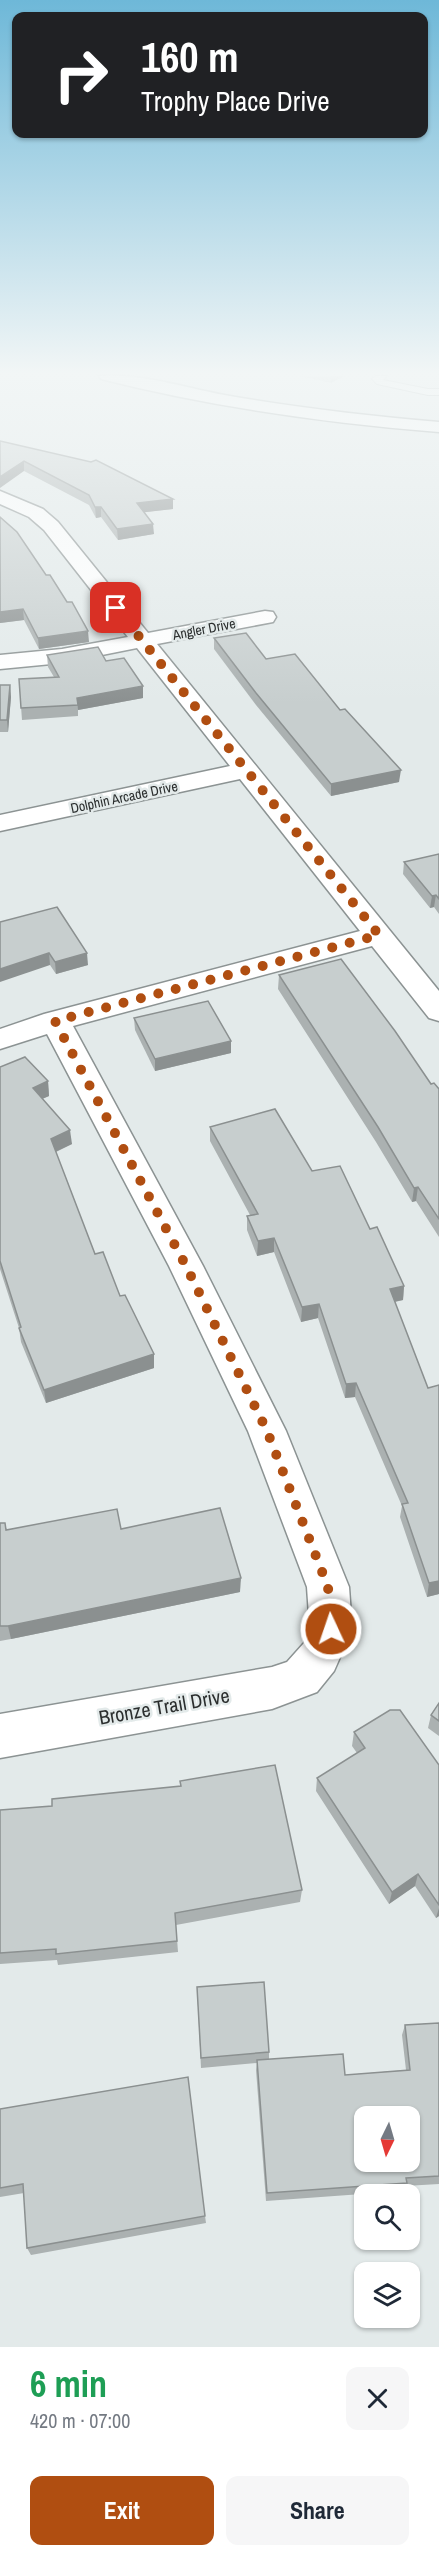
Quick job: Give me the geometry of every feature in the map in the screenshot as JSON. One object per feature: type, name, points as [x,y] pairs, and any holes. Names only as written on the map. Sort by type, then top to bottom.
[{"type":"street","points":[[0,496],[36,513],[51,526],[439,1011]]},
{"type":"street","name":"Angler Drive","points":[[0,662],[62,656],[265,617]]},
{"type":"street","name":"Dolphin Arcade Drive","points":[[0,823],[247,770]]},
{"type":"street","points":[[0,1039],[55,1021],[379,935]]},
{"type":"street","name":"Bronze Trail Drive","points":[[0,1736],[272,1688],[302,1677],[319,1657],[331,1629],[328,1587],[267,1431],[186,1266],[55,1021]]},
{"type":"building","points":[[71,486],[146,486],[173,499],[137,503],[153,524],[117,529],[101,507],[95,507],[89,495]]},
{"type":"building","points":[[0,517],[17,532],[46,575],[50,575],[67,602],[72,602],[88,631],[38,638],[23,609],[0,612]]},
{"type":"building","points":[[246,633],[266,659],[295,654],[340,710],[345,709],[401,770],[331,784],[214,638]]},
{"type":"building","points":[[98,647],[106,661],[124,658],[143,686],[77,698],[78,705],[21,708],[19,679],[59,677],[47,655]]},
{"type":"building","points":[[0,685],[10,685],[7,720],[0,720]]},
{"type":"building","points":[[439,854],[439,899],[436,895],[432,896],[404,862]]},
{"type":"building","points":[[57,907],[87,953],[55,962],[49,953],[0,969],[0,922]]},
{"type":"building","points":[[341,959],[431,1084],[434,1083],[439,1089],[439,1219],[418,1187],[414,1188],[378,1127],[279,975]]},
{"type":"building","points":[[208,1001],[231,1041],[155,1059],[134,1018]]},
{"type":"building","points":[[25,1057],[48,1081],[33,1088],[70,1130],[51,1139],[95,1254],[103,1252],[120,1296],[125,1295],[154,1354],[44,1390],[19,1328],[21,1327],[0,1261],[0,1067]]},
{"type":"building","points":[[275,1109],[312,1171],[340,1166],[370,1229],[377,1227],[404,1286],[390,1289],[428,1388],[439,1385],[439,1581],[429,1583],[402,1504],[408,1503],[356,1383],[346,1384],[319,1304],[302,1307],[274,1238],[258,1241],[247,1216],[258,1214],[210,1127]]},
{"type":"building","points":[[220,1508],[241,1578],[0,1626],[0,1523],[5,1523],[6,1530],[117,1509],[121,1529]]},
{"type":"building","points":[[439,1703],[439,1721],[431,1715]]},
{"type":"building","points":[[390,1710],[400,1710],[439,1765],[439,1905],[418,1874],[392,1892],[317,1778],[365,1748],[354,1732]]},
{"type":"building","points":[[275,1765],[302,1890],[175,1913],[177,1941],[56,1954],[56,1949],[0,1953],[0,1810],[52,1806],[52,1799],[181,1786],[180,1781]]},
{"type":"building","points":[[264,1982],[269,2052],[201,2058],[197,1987]]},
{"type":"building","points":[[439,2023],[439,2176],[406,2178],[407,2183],[354,2184],[354,2187],[267,2193],[257,2060],[343,2054],[345,2075],[410,2070],[405,2025]]},
{"type":"building","points":[[188,2077],[205,2216],[27,2248],[23,2184],[0,2188],[0,2109]]},
{"type":"route","points":[[116,608],[379,935],[55,1021],[186,1266],[267,1431],[328,1587],[331,1629]]}]
